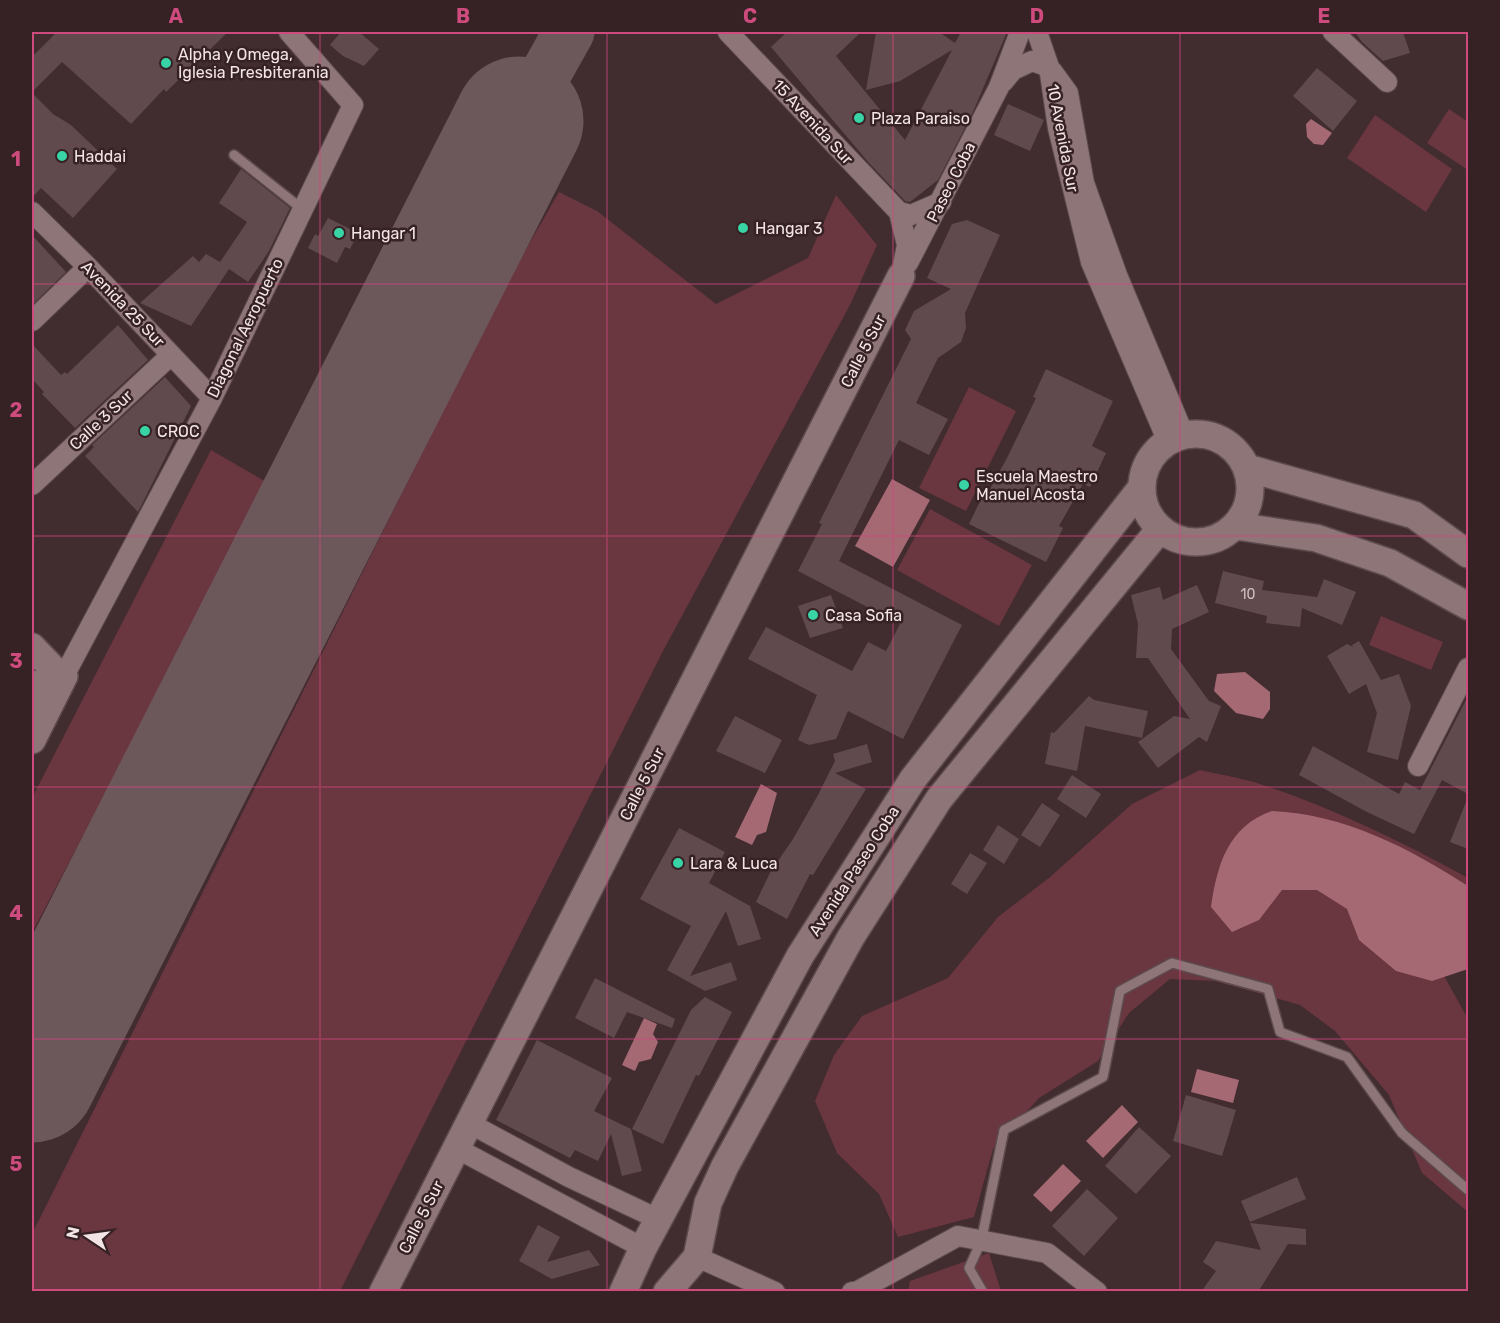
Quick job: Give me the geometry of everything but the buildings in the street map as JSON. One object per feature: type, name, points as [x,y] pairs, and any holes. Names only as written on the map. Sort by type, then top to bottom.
[{"type":"main road","name":"Calle 5 Sur","points":[[383,1292],[901,276]]},
{"type":"main road","points":[[1200,434],[1215,437],[1228,444],[1247,468],[1250,499],[1245,513],[1236,526],[1218,538],[1196,543],[1177,539],[1160,529],[1150,517],[1144,502],[1142,487],[1145,469],[1154,454],[1176,439],[1200,434]]},
{"type":"main road","points":[[1247,468],[1414,515],[1468,554]]},
{"type":"main road","name":"Avenida Paseo Coba","points":[[623,1292],[642,1248],[800,956],[913,779],[1142,487]]},
{"type":"main road","points":[[1236,526],[1316,538],[1390,562],[1468,606]]},
{"type":"main road","name":"Avenida Paseo Coba","points":[[667,1292],[697,1257],[708,1203],[725,1167],[851,937],[939,799],[1160,529]]},
{"type":"main road","points":[[32,647],[57,673],[64,676]]},
{"type":"main road","name":"Diagonal Aeropuerto","points":[[32,740],[64,676]]},
{"type":"main road","points":[[32,684],[50,704]]},
{"type":"main road","points":[[694,1151],[725,1167]]},
{"type":"street","name":"Diagonal Aeropuerto","points":[[64,676],[212,398],[353,105],[289,32]]},
{"type":"street","name":"Paseo Coba","points":[[901,276],[999,87],[1020,32]]},
{"type":"street","name":"10 Avenida Sur","points":[[1037,32],[1049,66],[1068,93],[1084,183],[1176,439]]},
{"type":"street","points":[[1333,32],[1387,82]]},
{"type":"street","name":"15 Avenida Sur","points":[[740,35],[899,212],[907,245],[901,276]]},
{"type":"street","name":"Paseo Coba","points":[[999,87],[1013,70],[1032,61],[1049,66]]},
{"type":"street","points":[[899,212],[911,215],[941,202]]},
{"type":"street","name":"Avenida 25 Sur","points":[[32,212],[88,267],[212,398]]},
{"type":"street","points":[[32,321],[88,267]]},
{"type":"street","name":"Calle 3 Sur","points":[[32,485],[171,355]]},
{"type":"street","points":[[1418,765],[1468,668]]},
{"type":"street","points":[[469,1123],[569,1177],[658,1219]]},
{"type":"street","points":[[456,1148],[642,1248]]},
{"type":"street","points":[[852,1292],[858,1291],[958,1236],[1047,1253],[1097,1292]]},
{"type":"street","points":[[697,1257],[775,1292]]},
{"type":"lane","points":[[234,155],[302,209]]},
{"type":"lane","points":[[983,1292],[969,1268],[981,1242],[1004,1130],[1103,1077],[1120,991],[1172,963],[1268,989],[1280,1032],[1347,1057],[1402,1133],[1468,1190]]},
{"type":"shaded area","points":[[1449,109],[1468,122],[1468,170],[1427,143]]},
{"type":"shaded area","points":[[1375,115],[1452,169],[1426,212],[1347,158]]},
{"type":"shaded area","points":[[1311,119],[1332,133],[1323,145],[1314,144],[1307,137],[1306,124]]},
{"type":"shaded area","points":[[559,192],[597,211],[716,304],[808,258],[836,195],[877,245],[851,303],[663,651],[340,1291],[32,1291],[32,1234],[510,277]]},
{"type":"shaded area","points":[[969,387],[1016,411],[966,511],[919,488]]},
{"type":"shaded area","points":[[211,450],[268,483],[32,933],[32,798]]},
{"type":"shaded area","points":[[892,479],[930,500],[893,567],[855,546]]},
{"type":"shaded area","points":[[930,509],[1032,565],[999,626],[897,570]]},
{"type":"shaded area","points":[[1381,616],[1443,642],[1431,670],[1369,645]]},
{"type":"shaded area","points":[[1245,672],[1270,692],[1270,709],[1263,719],[1236,713],[1214,691],[1217,674]]},
{"type":"shaded area","points":[[1200,770],[1240,778],[1290,794],[1393,839],[1468,878],[1468,956],[1443,974],[1468,1019],[1468,1212],[1422,1173],[1389,1095],[1335,1031],[1300,1005],[1215,981],[1170,979],[1129,1013],[1098,1061],[1039,1098],[993,1149],[974,1217],[898,1237],[879,1194],[837,1153],[815,1101],[834,1055],[862,1016],[948,978],[998,917],[1050,877],[1132,804]]},
{"type":"shaded area","points":[[761,784],[777,793],[766,832],[757,835],[752,845],[735,837]]},
{"type":"shaded area","points":[[1272,811],[1325,819],[1375,835],[1423,859],[1468,886],[1468,969],[1432,981],[1396,971],[1359,940],[1347,909],[1317,890],[1282,890],[1259,920],[1232,932],[1211,907],[1221,862],[1235,837],[1245,826]]},
{"type":"shaded area","points":[[644,1018],[657,1024],[653,1034],[658,1042],[651,1059],[639,1062],[635,1071],[622,1065]]},
{"type":"shaded area","points":[[1197,1069],[1239,1080],[1233,1103],[1191,1092]]},
{"type":"shaded area","points":[[1122,1105],[1138,1122],[1103,1158],[1086,1141]]},
{"type":"shaded area","points":[[1063,1164],[1081,1181],[1051,1212],[1033,1195]]},
{"type":"shaded area","points":[[989,1253],[1001,1291],[908,1292],[910,1281]]},
{"type":"taxiway","points":[[519,121],[569,32]]},
{"type":"runway","points":[[32,1078],[519,121]]},
{"type":"place","name":"Alpha y Omega, Iglesia Presbiterania","points":[[166,63]]},
{"type":"place","name":"Plaza Paraiso","points":[[859,118]]},
{"type":"place","name":"Haddai","points":[[62,156]]},
{"type":"place","name":"Hangar 3","points":[[743,228]]},
{"type":"place","name":"Hangar 1","points":[[339,233]]},
{"type":"place","name":"CROC","points":[[145,431]]},
{"type":"place","name":"Escuela Maestro Manuel Acosta","points":[[964,485]]},
{"type":"place","name":"Casa Sofia","points":[[813,615]]},
{"type":"place","name":"Lara & Luca","points":[[678,863]]}]
